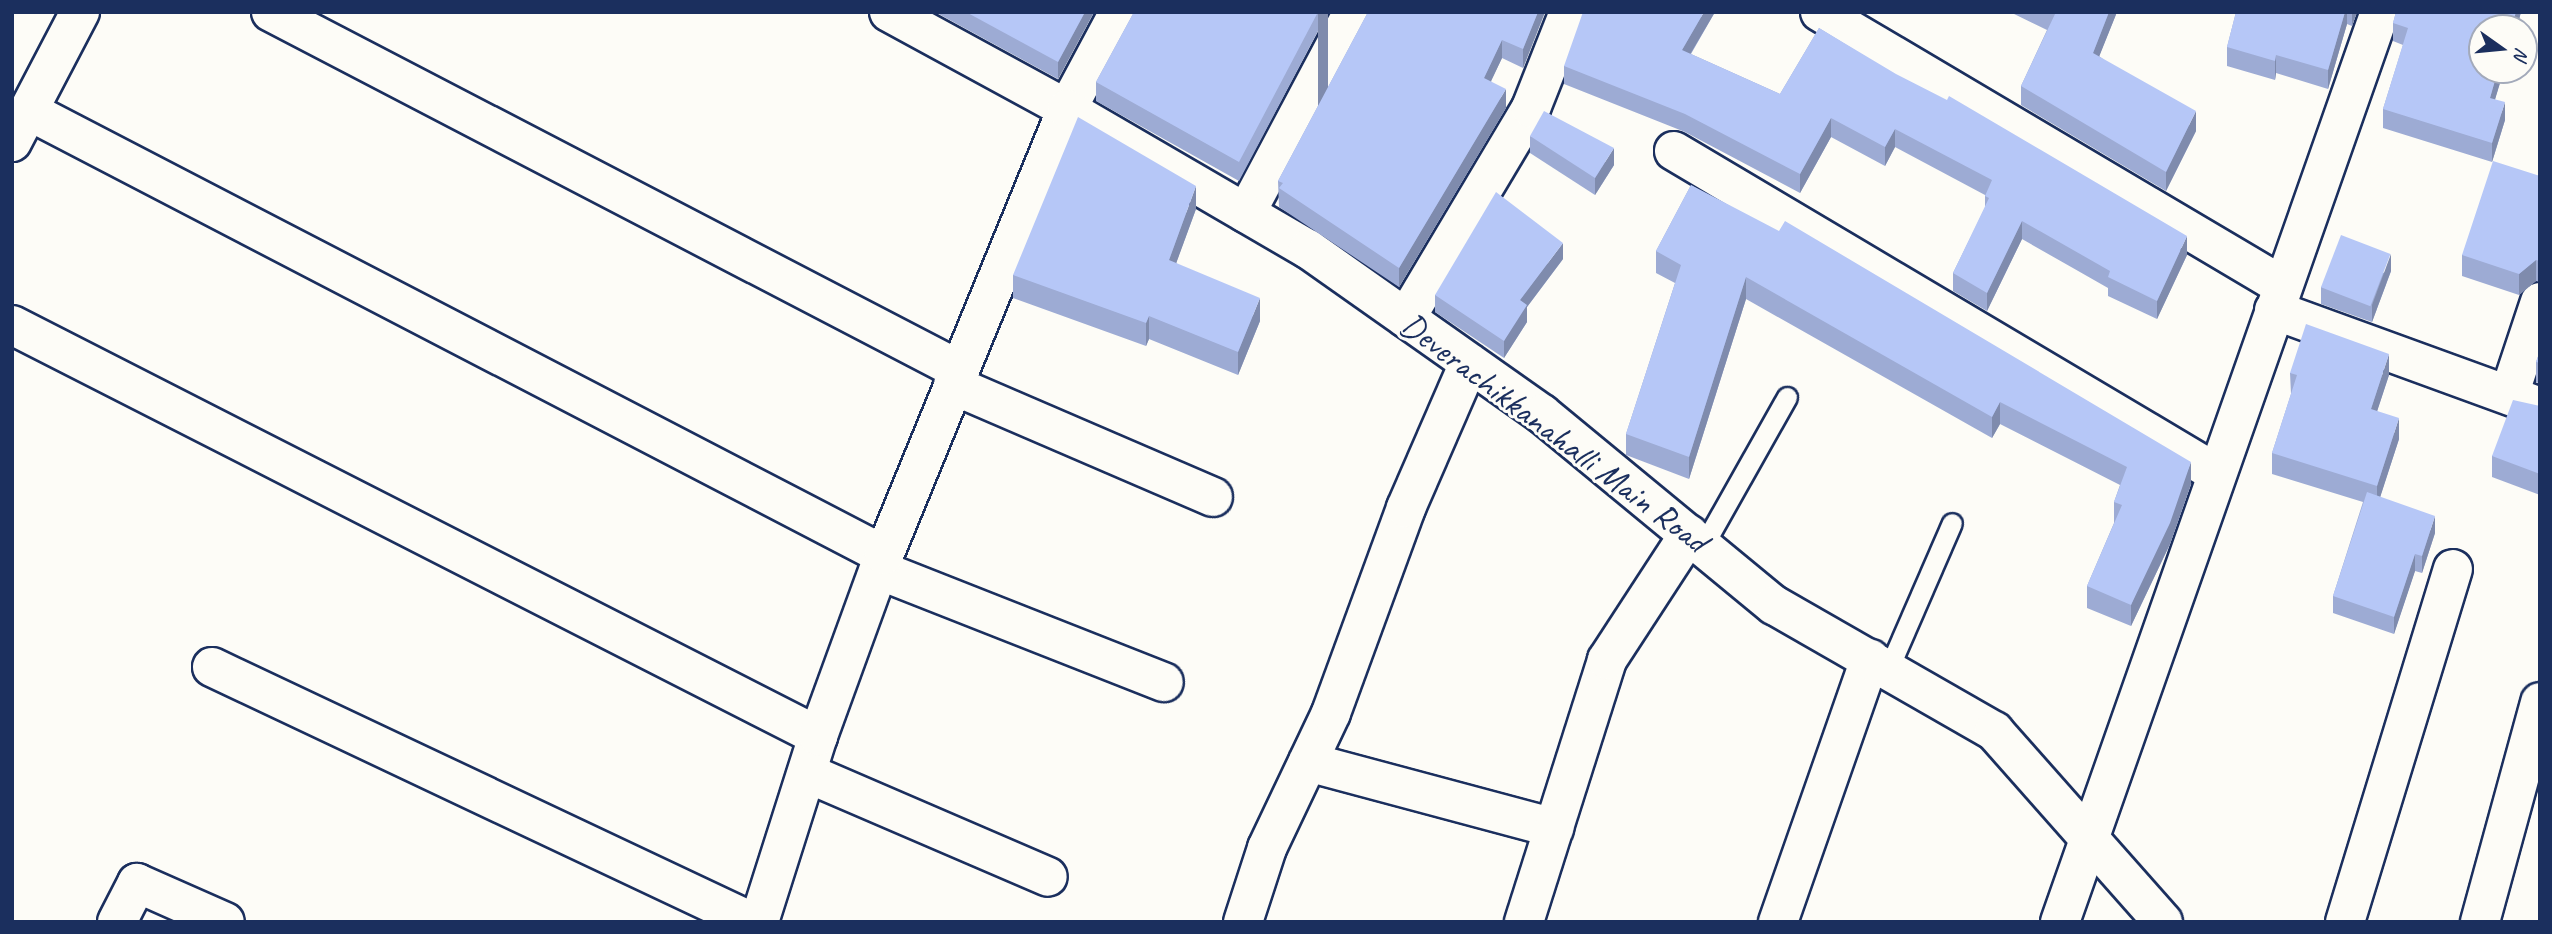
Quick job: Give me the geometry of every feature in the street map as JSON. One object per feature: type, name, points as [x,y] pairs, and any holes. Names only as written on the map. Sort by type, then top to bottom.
[{"type":"street","points":[[80,12],[21,127],[882,563],[1164,682]]},
{"type":"street","points":[[271,12],[956,377],[1213,497]]},
{"type":"street","points":[[759,922],[818,736],[882,563],[1067,108],[1119,12]]},
{"type":"street","points":[[1246,214],[1353,12]]},
{"type":"street","points":[[1406,318],[1531,108],[1569,12]]},
{"type":"street","points":[[1820,12],[2279,298],[2524,401],[2540,302]]},
{"type":"street","points":[[2060,922],[2379,12]]},
{"type":"street","name":"Deverachikkanahalli Main Road","points":[[901,15],[1067,108],[1308,250],[1542,414],[1774,605],[1994,731],[2163,922]]},
{"type":"street","points":[[1674,151],[2216,473]]},
{"type":"street","points":[[12,325],[818,736]]},
{"type":"street","points":[[1243,922],[1267,848],[1331,713],[1406,508],[1469,363]]},
{"type":"street","points":[[1524,922],[1607,660],[1696,540]]},
{"type":"street","points":[[2345,922],[2453,569]]},
{"type":"street","points":[[1778,922],[1879,665]]},
{"type":"street","points":[[212,667],[752,922]]},
{"type":"street","points":[[2480,922],[2540,702]]},
{"type":"street","points":[[1308,762],[1554,828]]},
{"type":"street","points":[[807,773],[1048,877]]},
{"type":"street","points":[[117,922],[137,883],[225,922]]},
{"type":"lane","points":[[1696,540],[1787,397]]},
{"type":"lane","points":[[1879,665],[1952,523]]},
{"type":"building","points":[[966,12],[1085,12],[1058,62]]},
{"type":"building","points":[[1134,12],[1318,12],[1239,162],[1096,82]]},
{"type":"building","points":[[1368,12],[1538,12],[1523,49],[1502,40],[1484,78],[1506,89],[1399,268],[1279,188],[1283,183],[1278,181]]},
{"type":"building","points":[[1583,12],[1704,12],[1682,50],[1780,94],[1819,28],[1896,74],[1947,100],[1949,96],[2187,236],[2157,301],[2108,277],[2110,271],[2022,221],[1987,293],[1953,273],[1989,198],[1985,196],[1992,180],[1895,129],[1885,147],[1831,118],[1800,174],[1685,114],[1564,66]]},
{"type":"building","points":[[2052,12],[2109,12],[2093,53],[2196,111],[2166,172],[2021,86],[2055,14]]},
{"type":"building","points":[[2236,12],[2345,12],[2328,70],[2276,55],[2275,61],[2227,47]]},
{"type":"building","points":[[2396,12],[2516,12],[2468,14],[2468,84],[2494,84],[2490,98],[2505,102],[2492,143],[2383,109],[2408,28],[2393,23]]},
{"type":"building","points":[[1544,111],[1614,148],[1595,178],[1530,136]]},
{"type":"building","points":[[1078,117],[1196,186],[1169,260],[1260,298],[1238,352],[1149,316],[1146,323],[1013,275]]},
{"type":"building","points":[[2493,161],[2540,176],[2540,261],[2536,260],[2519,274],[2462,255]]},
{"type":"building","points":[[1691,185],[1779,231],[1785,221],[2191,462],[2170,523],[2131,605],[2087,586],[2122,505],[2114,502],[2127,467],[2000,402],[1992,417],[1746,277],[1689,457],[1626,434],[1681,265],[1656,251]]},
{"type":"building","points":[[1496,192],[1563,243],[1520,300],[1527,305],[1504,341],[1435,295]]},
{"type":"building","points":[[2341,235],[2390,254],[2370,306],[2321,287]]},
{"type":"building","points":[[2306,324],[2389,354],[2371,409],[2399,418],[2377,486],[2272,453],[2297,375],[2290,373]]},
{"type":"building","points":[[2513,400],[2540,406],[2540,474],[2492,456]]},
{"type":"building","points":[[2367,492],[2435,516],[2422,556],[2415,554],[2394,617],[2333,596]]}]
